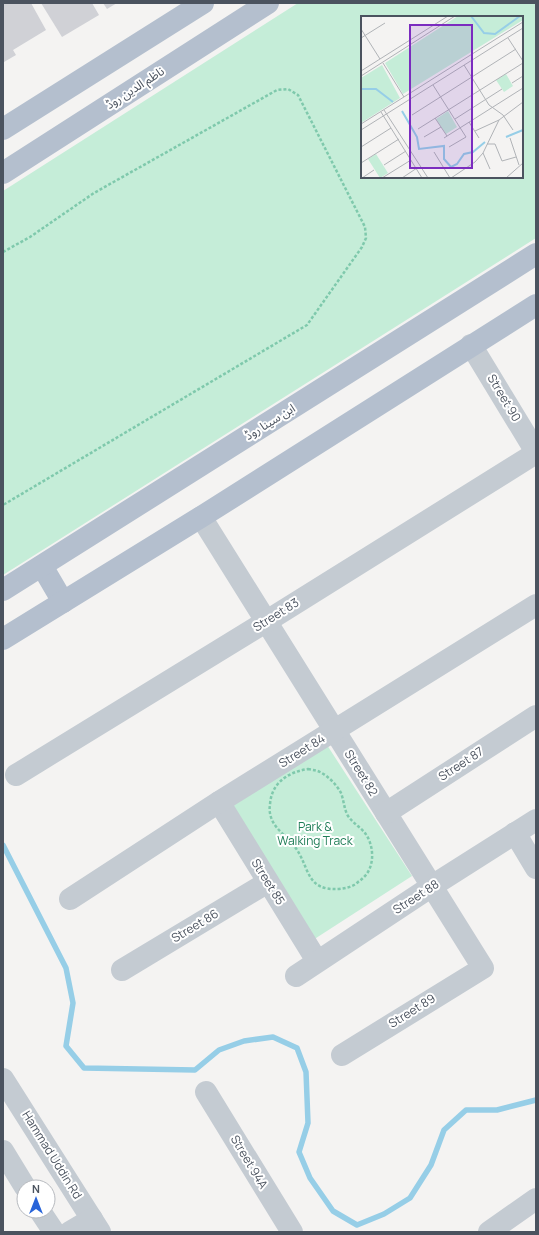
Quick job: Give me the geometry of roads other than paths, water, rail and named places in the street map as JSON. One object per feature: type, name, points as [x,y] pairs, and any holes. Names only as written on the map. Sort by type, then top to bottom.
[{"type":"main road","points":[[3,129],[203,3]]},
{"type":"main road","name":"ناظم الدین روڈ","points":[[3,173],[268,3]]},
{"type":"main road","name":"ابن سینا روڈ","points":[[3,590],[536,254]]},
{"type":"main road","points":[[3,639],[201,517],[536,305]]},
{"type":"main road","points":[[42,566],[63,602]]},
{"type":"street","name":"Street 90","points":[[471,345],[536,452]]},
{"type":"street","name":"Street 83","points":[[16,776],[536,452]]},
{"type":"street","name":"Street 82","points":[[201,517],[483,968]]},
{"type":"street","name":"Street 84","points":[[70,899],[219,802],[536,605]]},
{"type":"street","name":"Street 87","points":[[386,813],[536,716]]},
{"type":"street","name":"Street 85","points":[[219,802],[317,961]]},
{"type":"street","name":"Street 88","points":[[296,976],[432,886],[536,820]]},
{"type":"street","points":[[515,833],[536,868]]},
{"type":"street","name":"Street 86","points":[[122,970],[268,882]]},
{"type":"street","name":"Street 89","points":[[342,1055],[483,968]]},
{"type":"street","name":"Hammad Uddin Rd","points":[[3,1079],[96,1225]]},
{"type":"street","name":"Street 94A","points":[[206,1092],[292,1232]]},
{"type":"street","points":[[5,1161],[19,1179]]},
{"type":"street","points":[[489,1232],[536,1199]]},
{"type":"street","points":[[45,1219],[54,1232]]},
{"type":"street","points":[[70,1232],[96,1225]]},
{"type":"waterway","points":[[3,845],[66,968],[73,1003],[66,1046],[84,1068],[195,1070],[219,1050],[244,1041],[273,1037],[297,1048],[306,1072],[308,1123],[299,1152],[310,1178],[333,1211],[357,1225],[384,1214],[410,1198],[431,1165],[444,1130],[466,1110],[497,1110],[536,1100]]},
{"type":"park label","name":"Park & Walking Track","points":[[315,834]]}]
